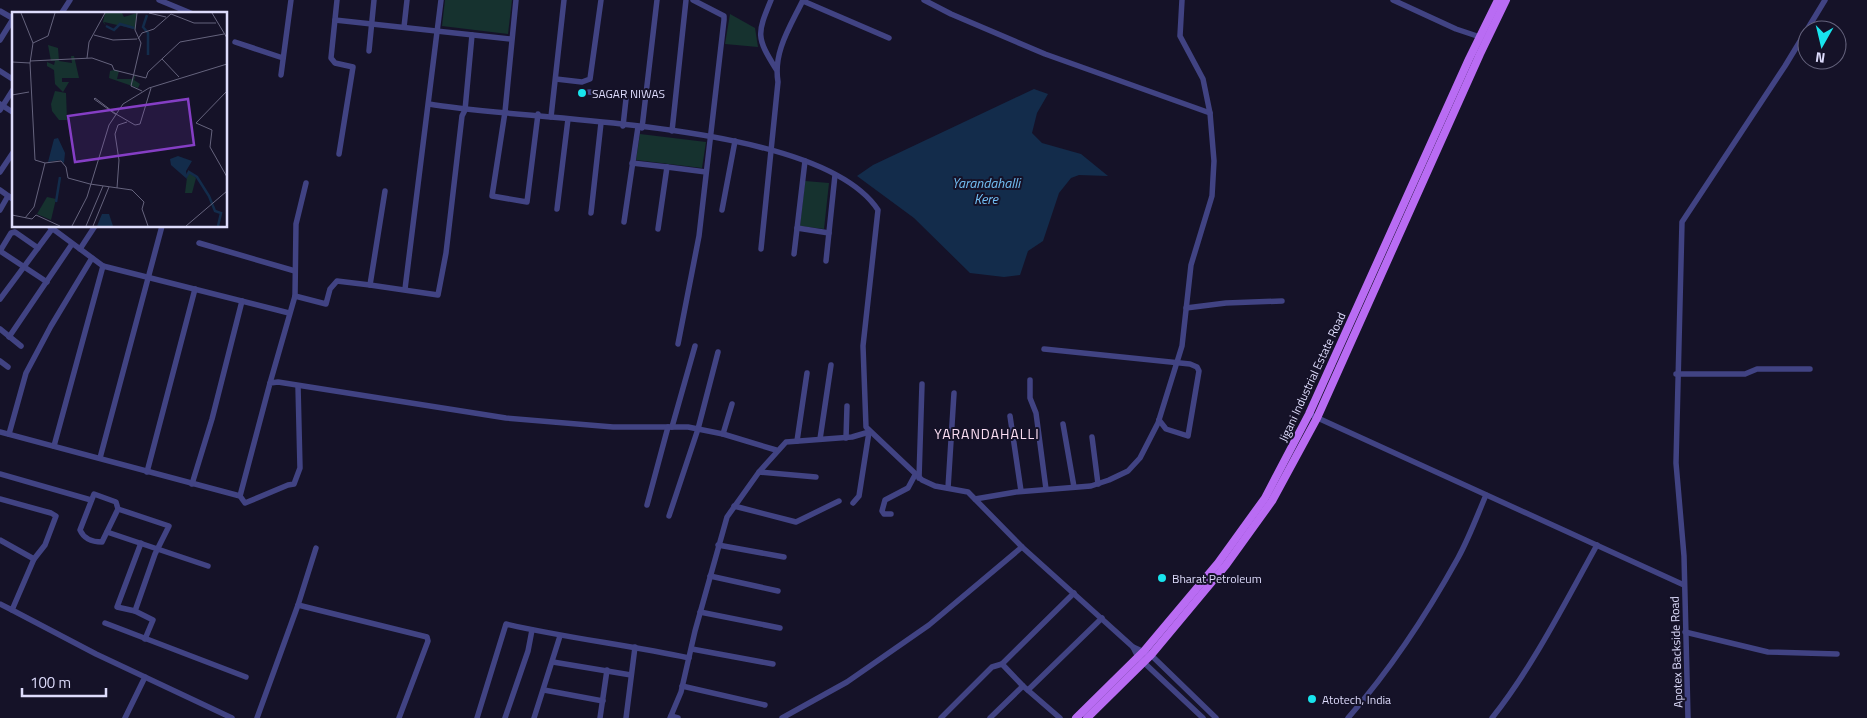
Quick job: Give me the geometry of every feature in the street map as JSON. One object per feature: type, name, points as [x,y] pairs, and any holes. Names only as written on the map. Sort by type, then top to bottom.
[{"type":"main road","name":"Jigani Industrial Estate Road","points":[[1076,718],[1144,656],[1218,563],[1265,498],[1309,414],[1498,0]]},
{"type":"main road","name":"Jigani Industrial Estate Road","points":[[1087,718],[1226,565],[1272,501],[1317,418],[1506,0]]},
{"type":"street","points":[[62,12],[70,0]]},
{"type":"street","points":[[161,0],[188,12]]},
{"type":"street","points":[[281,75],[291,0]]},
{"type":"street","points":[[337,0],[332,61],[353,67],[339,154]]},
{"type":"street","points":[[368,51],[374,0]]},
{"type":"street","points":[[404,27],[407,0]]},
{"type":"street","points":[[405,289],[441,0]]},
{"type":"street","points":[[516,0],[505,112],[492,196],[527,202],[538,114]]},
{"type":"street","points":[[550,117],[564,0]]},
{"type":"street","points":[[556,78],[582,82],[590,79],[600,0]]},
{"type":"street","points":[[624,222],[632,163],[640,128],[657,0]]},
{"type":"street","points":[[672,131],[686,0]]},
{"type":"street","points":[[678,344],[695,263],[724,20],[724,16],[693,0]]},
{"type":"street","points":[[771,0],[762,21],[759,39],[776,68]]},
{"type":"street","points":[[761,249],[778,82],[776,68],[778,52],[803,0],[889,38]]},
{"type":"street","points":[[924,0],[951,14],[1045,54],[1210,113]]},
{"type":"street","points":[[975,500],[1021,491],[1098,484],[1128,471],[1140,458],[1159,420],[1182,346],[1191,265],[1212,196],[1214,161],[1210,113],[1203,79],[1180,36],[1182,0]]},
{"type":"street","points":[[1393,0],[1480,37]]},
{"type":"street","name":"Apotex Backside Road","points":[[1688,718],[1684,556],[1676,463],[1676,374],[1682,222],[1785,66],[1825,0]]},
{"type":"street","points":[[0,11],[12,18]]},
{"type":"street","points":[[335,20],[511,39]]},
{"type":"street","points":[[0,40],[12,22]]},
{"type":"street","points":[[295,296],[326,304],[330,288],[337,281],[438,295],[446,253],[462,116],[465,110],[472,35]]},
{"type":"street","points":[[235,42],[283,58]]},
{"type":"street","points":[[0,71],[12,79]]},
{"type":"street","points":[[1,107],[12,91]]},
{"type":"street","points":[[589,92],[624,96],[626,98],[623,126]]},
{"type":"street","points":[[429,104],[465,110],[538,114],[735,141],[772,150],[805,161],[835,175],[869,197],[878,210],[862,346],[866,427],[869,432],[887,446],[917,476],[935,486],[968,492],[1022,547],[1133,647],[1216,718]]},
{"type":"street","points":[[557,208],[568,119]]},
{"type":"street","points":[[591,213],[601,123]]},
{"type":"street","points":[[722,210],[735,141]]},
{"type":"street","points":[[0,172],[12,155]]},
{"type":"street","points":[[794,254],[805,161]]},
{"type":"street","points":[[632,163],[706,172]]},
{"type":"street","points":[[658,229],[667,167]]},
{"type":"street","points":[[826,261],[835,175]]},
{"type":"street","points":[[240,496],[295,296],[296,224],[306,183]]},
{"type":"street","points":[[0,190],[11,198],[0,210]]},
{"type":"street","points":[[370,286],[385,191]]},
{"type":"street","points":[[0,299],[38,248],[50,228],[103,266],[289,313]]},
{"type":"street","points":[[80,249],[94,228]]},
{"type":"street","points":[[100,458],[161,228]]},
{"type":"street","points":[[797,228],[829,233]]},
{"type":"street","points":[[38,248],[15,232],[11,233],[0,251],[48,282]]},
{"type":"street","points":[[199,243],[295,271]]},
{"type":"street","points":[[9,337],[72,244]]},
{"type":"street","points":[[9,434],[26,373],[51,326],[92,258]]},
{"type":"street","points":[[54,446],[103,266]]},
{"type":"street","points":[[147,472],[195,289]]},
{"type":"street","points":[[192,484],[212,419],[242,301]]},
{"type":"street","points":[[1186,308],[1226,303],[1282,301]]},
{"type":"street","points":[[0,329],[21,346]]},
{"type":"street","points":[[647,505],[694,346]]},
{"type":"street","points":[[1044,349],[1190,364],[1197,367],[1199,371],[1188,436],[1166,429],[1159,420]]},
{"type":"street","points":[[669,516],[698,429],[718,352]]},
{"type":"street","points":[[0,361],[8,367]]},
{"type":"street","points":[[820,439],[831,365]]},
{"type":"street","points":[[1676,374],[1745,374],[1757,369],[1810,369]]},
{"type":"street","points":[[797,440],[807,373]]},
{"type":"street","points":[[1030,380],[1030,398],[1036,413],[1046,489]]},
{"type":"street","points":[[270,383],[506,418],[613,427],[698,429],[723,434],[776,450]]},
{"type":"street","points":[[891,514],[884,514],[882,511],[885,500],[908,488],[917,476],[922,384]]},
{"type":"street","points":[[0,432],[240,496],[245,504],[294,484],[300,468],[298,386]]},
{"type":"street","points":[[948,488],[954,392]]},
{"type":"street","points":[[723,434],[732,404]]},
{"type":"street","points":[[846,438],[847,406]]},
{"type":"street","points":[[1309,414],[1684,585]]},
{"type":"street","points":[[1010,416],[1021,491]]},
{"type":"street","points":[[1063,424],[1074,487]]},
{"type":"street","points":[[678,718],[671,717],[682,686],[718,545],[727,517],[734,506],[758,472],[776,450],[786,442],[846,438],[862,436],[869,432]]},
{"type":"street","points":[[853,503],[859,496],[869,432]]},
{"type":"street","points":[[1092,438],[1098,484]]},
{"type":"street","points":[[758,472],[816,477]]},
{"type":"street","points":[[0,474],[91,500]]},
{"type":"street","points":[[94,494],[116,502],[118,509],[102,542],[91,541],[83,536],[80,530],[94,494]]},
{"type":"street","points":[[1348,718],[1368,696],[1416,626],[1459,557],[1486,495]]},
{"type":"street","points":[[0,499],[56,516],[45,545],[34,559],[12,610]]},
{"type":"street","points":[[734,506],[796,522],[838,501]]},
{"type":"street","points":[[118,509],[169,526],[135,611]]},
{"type":"street","points":[[107,532],[208,566]]},
{"type":"street","points":[[0,540],[34,559]]},
{"type":"street","points":[[141,543],[117,607],[135,611],[153,620],[145,639]]},
{"type":"street","points":[[718,545],[784,557]]},
{"type":"street","points":[[1492,718],[1537,652],[1597,545]]},
{"type":"street","points":[[782,718],[847,682],[929,626],[1022,547]]},
{"type":"street","points":[[257,718],[298,605],[316,548]]},
{"type":"street","points":[[710,576],[778,591]]},
{"type":"street","points":[[941,718],[992,666],[1002,664],[1074,592]]},
{"type":"street","points":[[0,604],[145,677],[232,718]]},
{"type":"street","points":[[298,605],[427,637],[428,641],[399,718]]},
{"type":"street","points":[[700,612],[780,628]]},
{"type":"street","points":[[990,718],[1102,618]]},
{"type":"street","points":[[105,623],[246,677]]},
{"type":"street","points":[[477,718],[506,624],[560,636],[635,646],[689,658]]},
{"type":"street","points":[[505,718],[528,651],[532,630]]},
{"type":"street","points":[[1685,632],[1768,652],[1837,654]]},
{"type":"street","points":[[534,718],[554,662],[560,636]]},
{"type":"street","points":[[626,718],[635,646]]},
{"type":"street","points":[[692,649],[773,664]]},
{"type":"street","points":[[1144,656],[1203,718]]},
{"type":"street","points":[[554,662],[631,675]]},
{"type":"street","points":[[1002,664],[1025,688],[1060,718]]},
{"type":"street","points":[[600,718],[608,670]]},
{"type":"street","points":[[125,718],[145,677]]},
{"type":"street","points":[[682,686],[765,705]]},
{"type":"street","points":[[544,690],[603,701]]},
{"type":"green space","points":[[445,0],[512,0],[508,34],[442,26]]},
{"type":"green space","points":[[730,14],[755,28],[758,47],[725,44]]},
{"type":"green space","points":[[640,134],[706,142],[702,168],[636,160]]},
{"type":"green space","points":[[805,181],[829,183],[824,229],[800,226]]},
{"type":"water","name":"Yarandahalli Kere","points":[[1034,89],[1048,94],[1037,113],[1032,133],[1042,143],[1081,154],[1108,176],[1079,175],[1071,178],[1059,193],[1043,241],[1028,251],[1020,275],[1004,277],[970,273],[914,218],[857,176],[873,165]]},
{"type":"place","name":"SAGAR NIWAS","points":[[582,93]]},
{"type":"place","name":"Bharat Petroleum","points":[[1162,578]]},
{"type":"place","name":"Atotech, India","points":[[1312,699]]},
{"type":"district","name":"YARANDAHALLI","points":[[987,433]]}]
